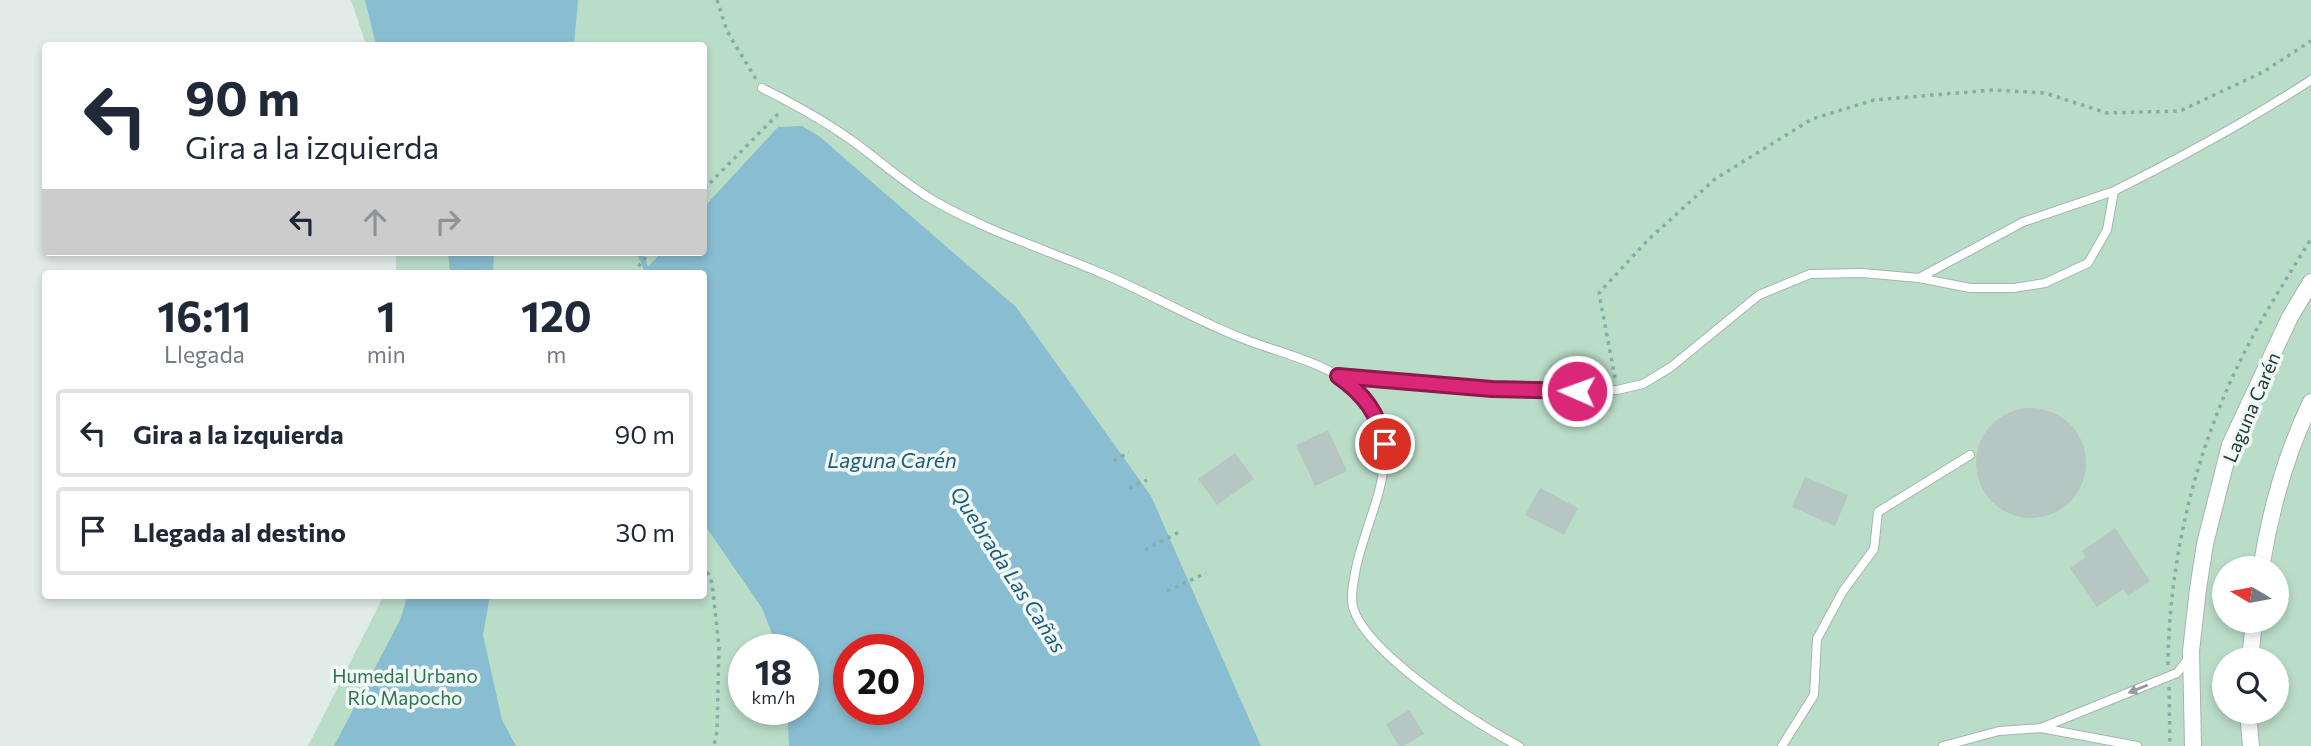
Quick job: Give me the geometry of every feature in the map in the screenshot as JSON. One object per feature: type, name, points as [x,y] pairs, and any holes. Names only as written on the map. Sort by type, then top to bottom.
[{"type":"street","name":"Laguna Carén","points":[[2190,744],[2191,651],[2205,544],[2230,445],[2290,317],[2311,282]]},
{"type":"street","points":[[2264,556],[2282,476],[2298,428],[2311,402]]},
{"type":"street","points":[[2249,724],[2251,746]]},
{"type":"lane","points":[[1919,278],[2023,222],[2114,191],[2184,156],[2311,80]]},
{"type":"lane","points":[[762,88],[854,142],[901,181],[966,218],[1127,284],[1234,335],[1324,368],[1352,386],[1377,416],[1385,444],[1384,475],[1358,559],[1353,584],[1353,606],[1362,625],[1391,657],[1420,682],[1452,707],[1519,746]]},
{"type":"lane","points":[[1338,376],[1492,389],[1617,390],[1643,384],[1671,367],[1759,295],[1810,274],[1862,273],[1919,278],[1970,288],[2014,288],[2045,283],[2088,263],[2107,230],[2114,191]]},
{"type":"lane","points":[[1782,746],[1814,695],[1817,639],[1843,591],[1874,549],[1878,512],[1970,455]]},
{"type":"lane","points":[[2041,728],[2177,673],[2191,651]]},
{"type":"lane","points":[[1943,746],[1999,731],[2041,728],[2137,746]]},
{"type":"path","points":[[717,0],[727,31],[762,88]]},
{"type":"path","points":[[1617,390],[1599,293],[1647,241],[1715,179],[1812,119],[1874,100],[1993,90],[2045,93],[2108,113],[2180,111],[2263,72],[2311,41]]},
{"type":"path","points":[[707,186],[790,102]]},
{"type":"path","points":[[635,270],[647,256]]},
{"type":"path","points":[[1114,461],[1129,452]]},
{"type":"path","points":[[1129,488],[1147,480]]},
{"type":"path","points":[[1145,550],[1181,531]]},
{"type":"path","points":[[707,571],[712,583],[719,646],[717,732],[714,746]]},
{"type":"path","points":[[1167,592],[1206,573]]},
{"type":"green space","points":[[351,0],[2311,0],[2311,746],[308,746],[382,599],[707,599],[707,270],[396,270],[396,256],[707,256],[707,42],[365,42]]},
{"type":"water","points":[[365,0],[578,0],[574,42],[375,42]]},
{"type":"water","name":"Laguna Carén","points":[[802,126],[820,137],[1016,307],[1151,496],[1261,746],[789,746],[788,725],[819,725],[819,634],[772,634],[762,608],[707,528],[707,270],[645,270],[658,256],[707,256],[707,204],[778,127]]},
{"type":"water","points":[[448,256],[494,256],[493,270],[450,270]]},
{"type":"water","name":"Humedal Urbano Río Mapocho","points":[[407,599],[489,599],[483,635],[502,720],[516,746],[334,746],[400,620]]},
{"type":"building","points":[[2031,408],[2052,412],[2070,424],[2082,442],[2086,463],[2082,484],[2070,502],[2052,514],[2031,518],[2010,514],[1992,502],[1980,484],[1976,463],[1980,442],[1992,424],[2010,412]]},
{"type":"building","points":[[1328,430],[1347,471],[1315,486],[1296,445]]},
{"type":"building","points":[[1235,453],[1254,479],[1217,505],[1198,479]]},
{"type":"building","points":[[1805,477],[1848,495],[1835,526],[1792,507]]},
{"type":"building","points":[[1540,488],[1578,508],[1564,535],[1525,515]]},
{"type":"building","points":[[2115,528],[2150,581],[2128,596],[2123,589],[2097,607],[2070,568],[2086,557],[2082,551]]},
{"type":"building","points":[[1409,710],[1424,734],[1399,746],[1386,724]]},
{"type":"waterway","name":"Quebrada Las Cañas","points":[[641,256],[647,270]]},
{"type":"route","points":[[1385,444],[1377,416],[1370,405],[1338,376],[1492,389],[1577,391]]}]
